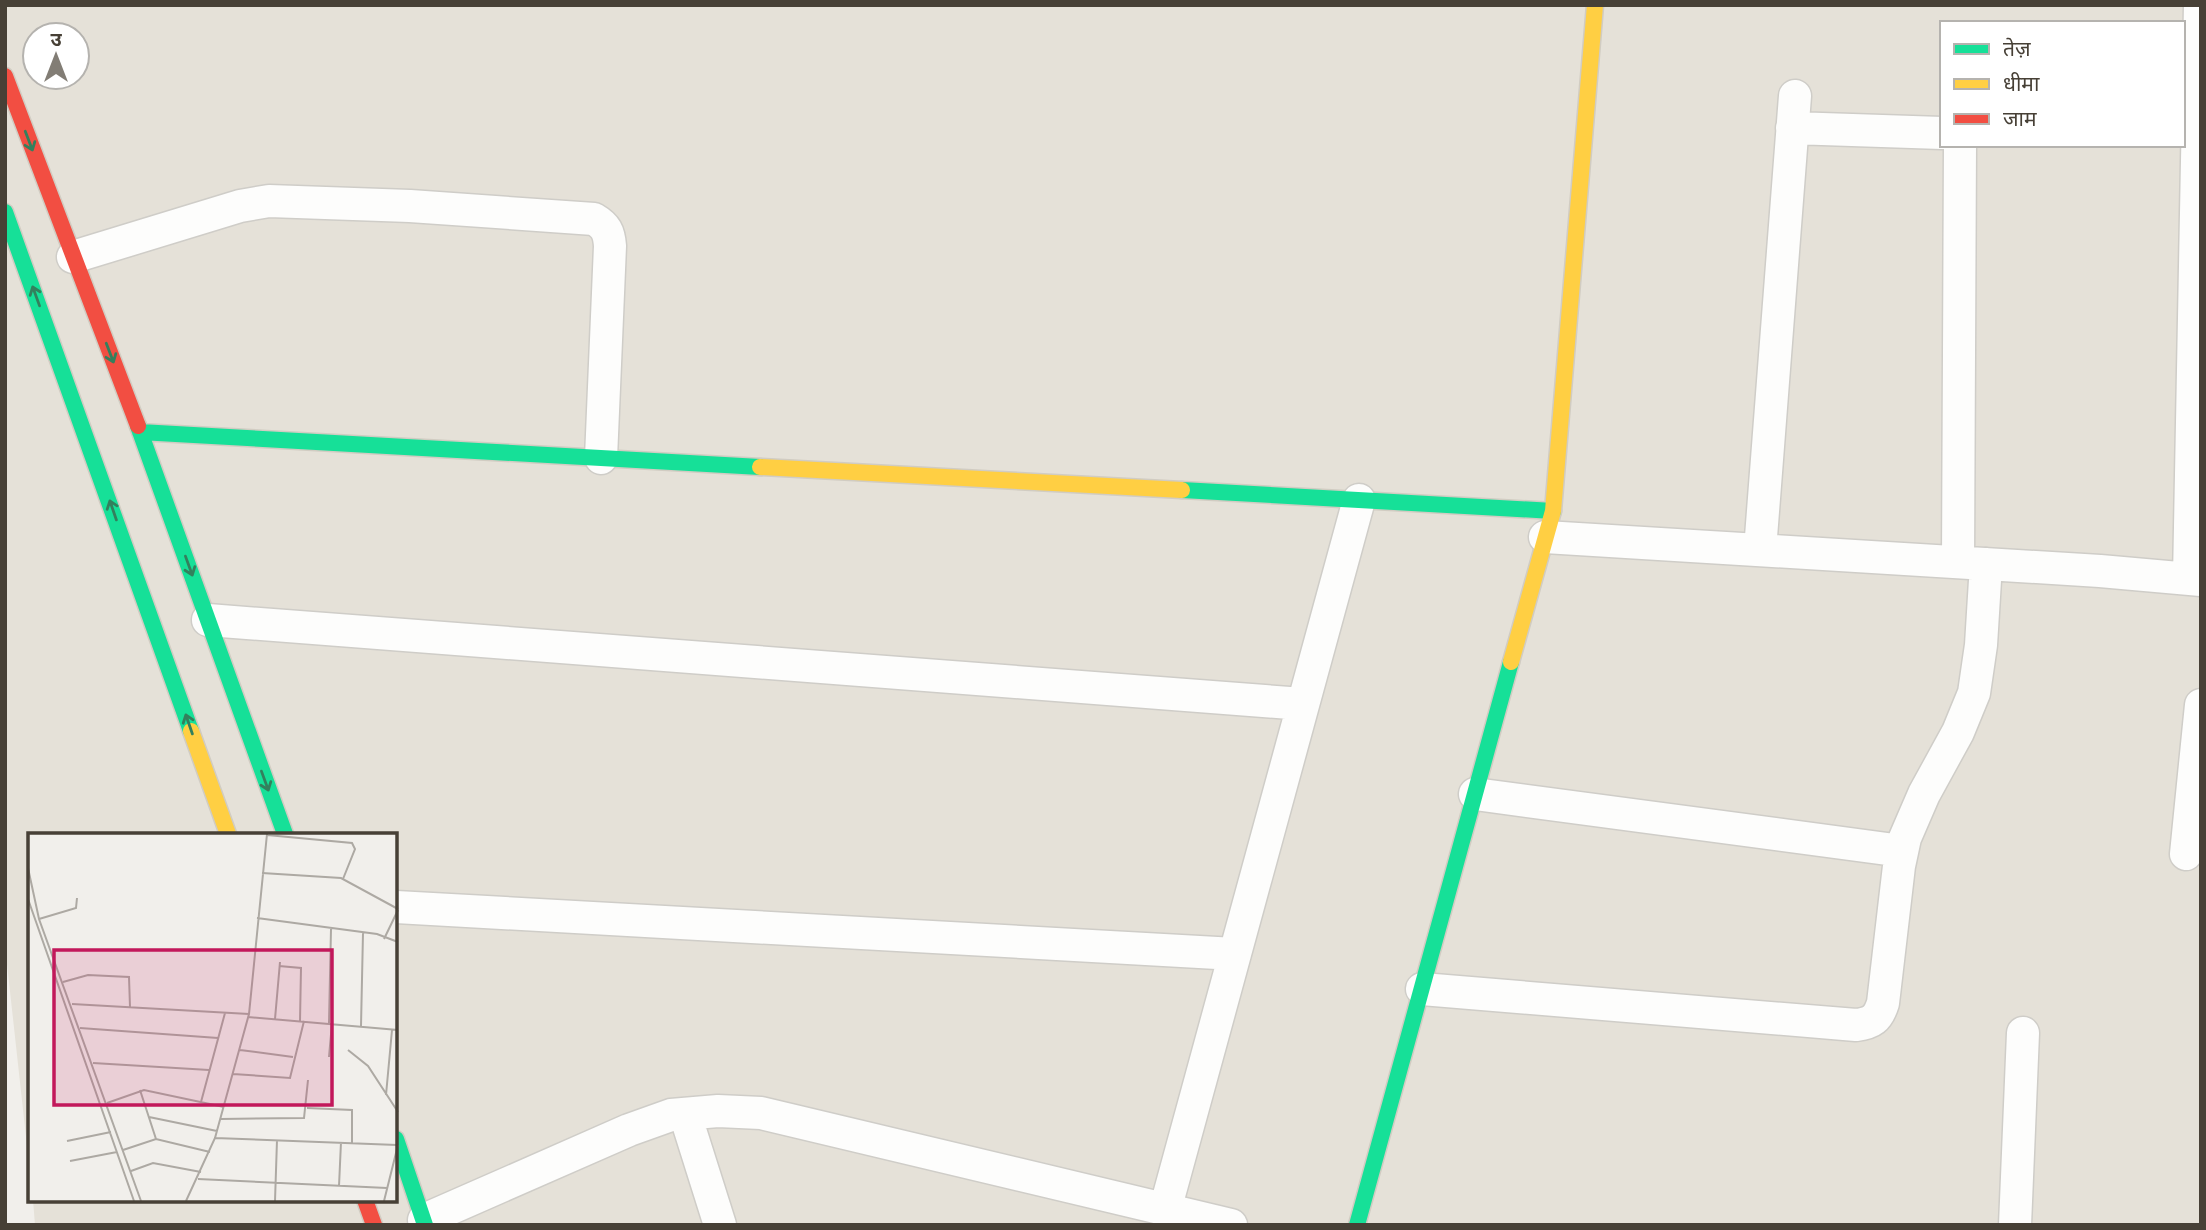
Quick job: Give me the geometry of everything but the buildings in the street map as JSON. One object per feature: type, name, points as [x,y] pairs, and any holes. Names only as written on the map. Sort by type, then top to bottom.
[{"type":"street","points":[[1357,1225],[1549,524],[1595,5]]},
{"type":"street","points":[[140,432],[1359,500],[1760,550],[2195,579],[2200,5]]},
{"type":"street","points":[[5,76],[140,432],[284,833]]},
{"type":"street","points":[[1760,550],[1795,96]]},
{"type":"street","points":[[1792,128],[1940,133]]},
{"type":"street","points":[[1422,989],[1856,1025],[1868,1024],[1880,1016],[1902,851],[1924,794],[1958,732],[1974,693],[1981,645],[1972,563],[1960,147]]},
{"type":"street","points":[[73,257],[261,202],[438,208],[594,219],[606,227],[610,246],[601,458]]},
{"type":"street","points":[[5,212],[228,833]]},
{"type":"street","points":[[1165,1210],[1359,500]]},
{"type":"street","points":[[208,620],[1303,704]]},
{"type":"street","points":[[2186,855],[2201,705]]},
{"type":"street","points":[[1475,794],[1902,851]]},
{"type":"street","points":[[397,907],[1235,954]]},
{"type":"street","points":[[2015,1225],[2023,1033]]},
{"type":"street","points":[[397,1142],[425,1222],[629,1130],[671,1115],[718,1111],[761,1114],[1231,1225]]},
{"type":"street","points":[[685,1114],[720,1225]]},
{"type":"street","points":[[366,1202],[374,1225]]},
{"type":"shaded area","points":[[5,5],[2201,5],[2201,1225],[35,1225],[33,1202],[397,1202],[397,833],[28,833],[28,1155],[5,946]]},
{"type":"traffic: fast","points":[[5,212],[191,731]]},
{"type":"traffic: fast","points":[[138,426],[285,833]]},
{"type":"traffic: fast","points":[[140,432],[760,467]]},
{"type":"traffic: fast","points":[[1182,490],[1553,511]]},
{"type":"traffic: fast","points":[[1357,1225],[1511,662]]},
{"type":"traffic: fast","points":[[397,1142],[425,1225]]},
{"type":"traffic: slow","points":[[1511,662],[1553,511],[1595,5]]},
{"type":"traffic: slow","points":[[760,467],[1182,490]]},
{"type":"traffic: slow","points":[[191,731],[228,833]]},
{"type":"traffic: jam","points":[[5,76],[138,426]]},
{"type":"traffic: jam","points":[[366,1202],[374,1225]]}]
